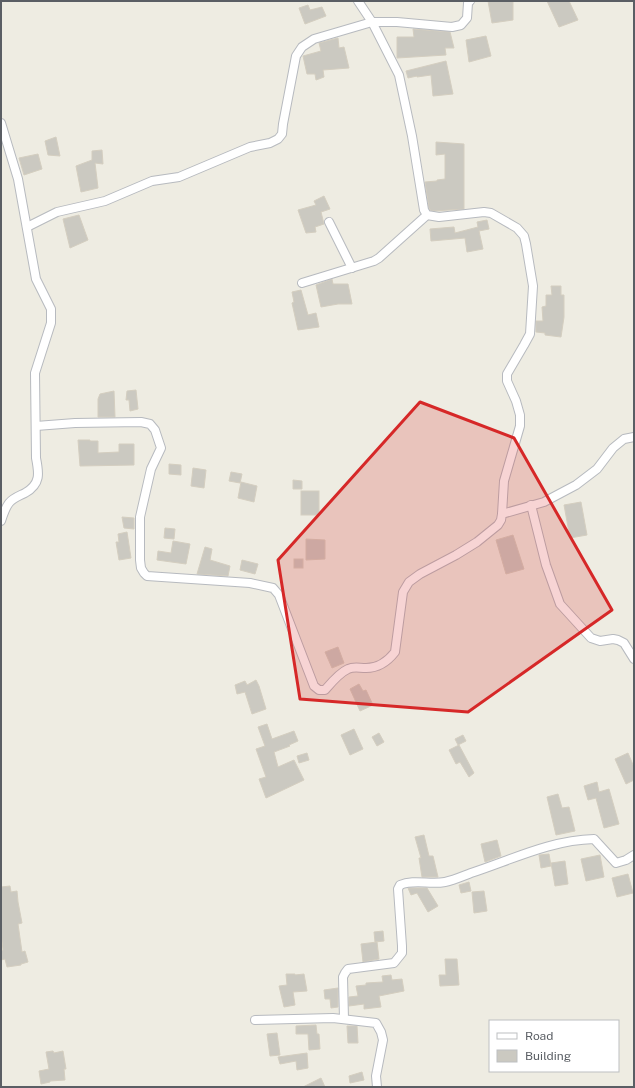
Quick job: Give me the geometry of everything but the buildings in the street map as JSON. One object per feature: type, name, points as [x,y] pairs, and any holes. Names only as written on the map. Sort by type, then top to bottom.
[{"type":"street","points":[[36,426],[75,423],[141,422],[150,424],[155,430],[161,448],[151,469],[140,517],[140,560],[144,573],[147,576],[250,583],[273,588],[279,595],[314,686],[319,690],[325,690],[347,669],[357,666],[366,668],[379,666],[389,659],[395,652],[403,592],[409,582],[420,574],[477,542],[498,525],[502,514],[504,481],[520,426],[518,408],[507,381],[507,374],[524,345],[531,329],[533,286],[524,236],[517,228],[491,213],[484,212],[439,216],[428,215],[424,210],[412,136],[399,75],[372,22],[358,1]]},
{"type":"street","points":[[27,227],[57,212],[105,201],[152,181],[179,177],[250,147],[270,143],[278,139],[282,134],[296,56],[302,47],[314,39],[372,22],[397,22],[452,27],[461,25],[468,18],[468,2],[470,1]]},
{"type":"street","points":[[1,124],[18,179],[36,279],[50,310],[50,323],[35,373],[36,458],[38,478],[36,485],[7,504],[1,521]]},
{"type":"street","points":[[302,283],[374,261],[428,215]]},
{"type":"street","points":[[329,222],[352,268]]},
{"type":"street","points":[[502,514],[544,502],[576,485],[597,469],[612,448],[624,440],[634,437]]},
{"type":"street","points":[[530,505],[546,565],[560,604],[591,638],[600,641],[613,639],[618,640],[624,643],[634,659]]},
{"type":"street","points":[[344,1019],[343,977],[345,972],[348,969],[394,963],[402,953],[402,932],[398,889],[400,885],[404,883],[445,882],[508,861],[535,850],[580,839],[594,839],[616,863],[626,860],[634,855]]},
{"type":"street","points":[[255,1020],[333,1018],[376,1023],[382,1032],[383,1040],[376,1076],[377,1087]]},
{"type":"highlighted area","points":[[420,402],[514,438],[612,610],[468,712],[300,699],[278,560]]}]
